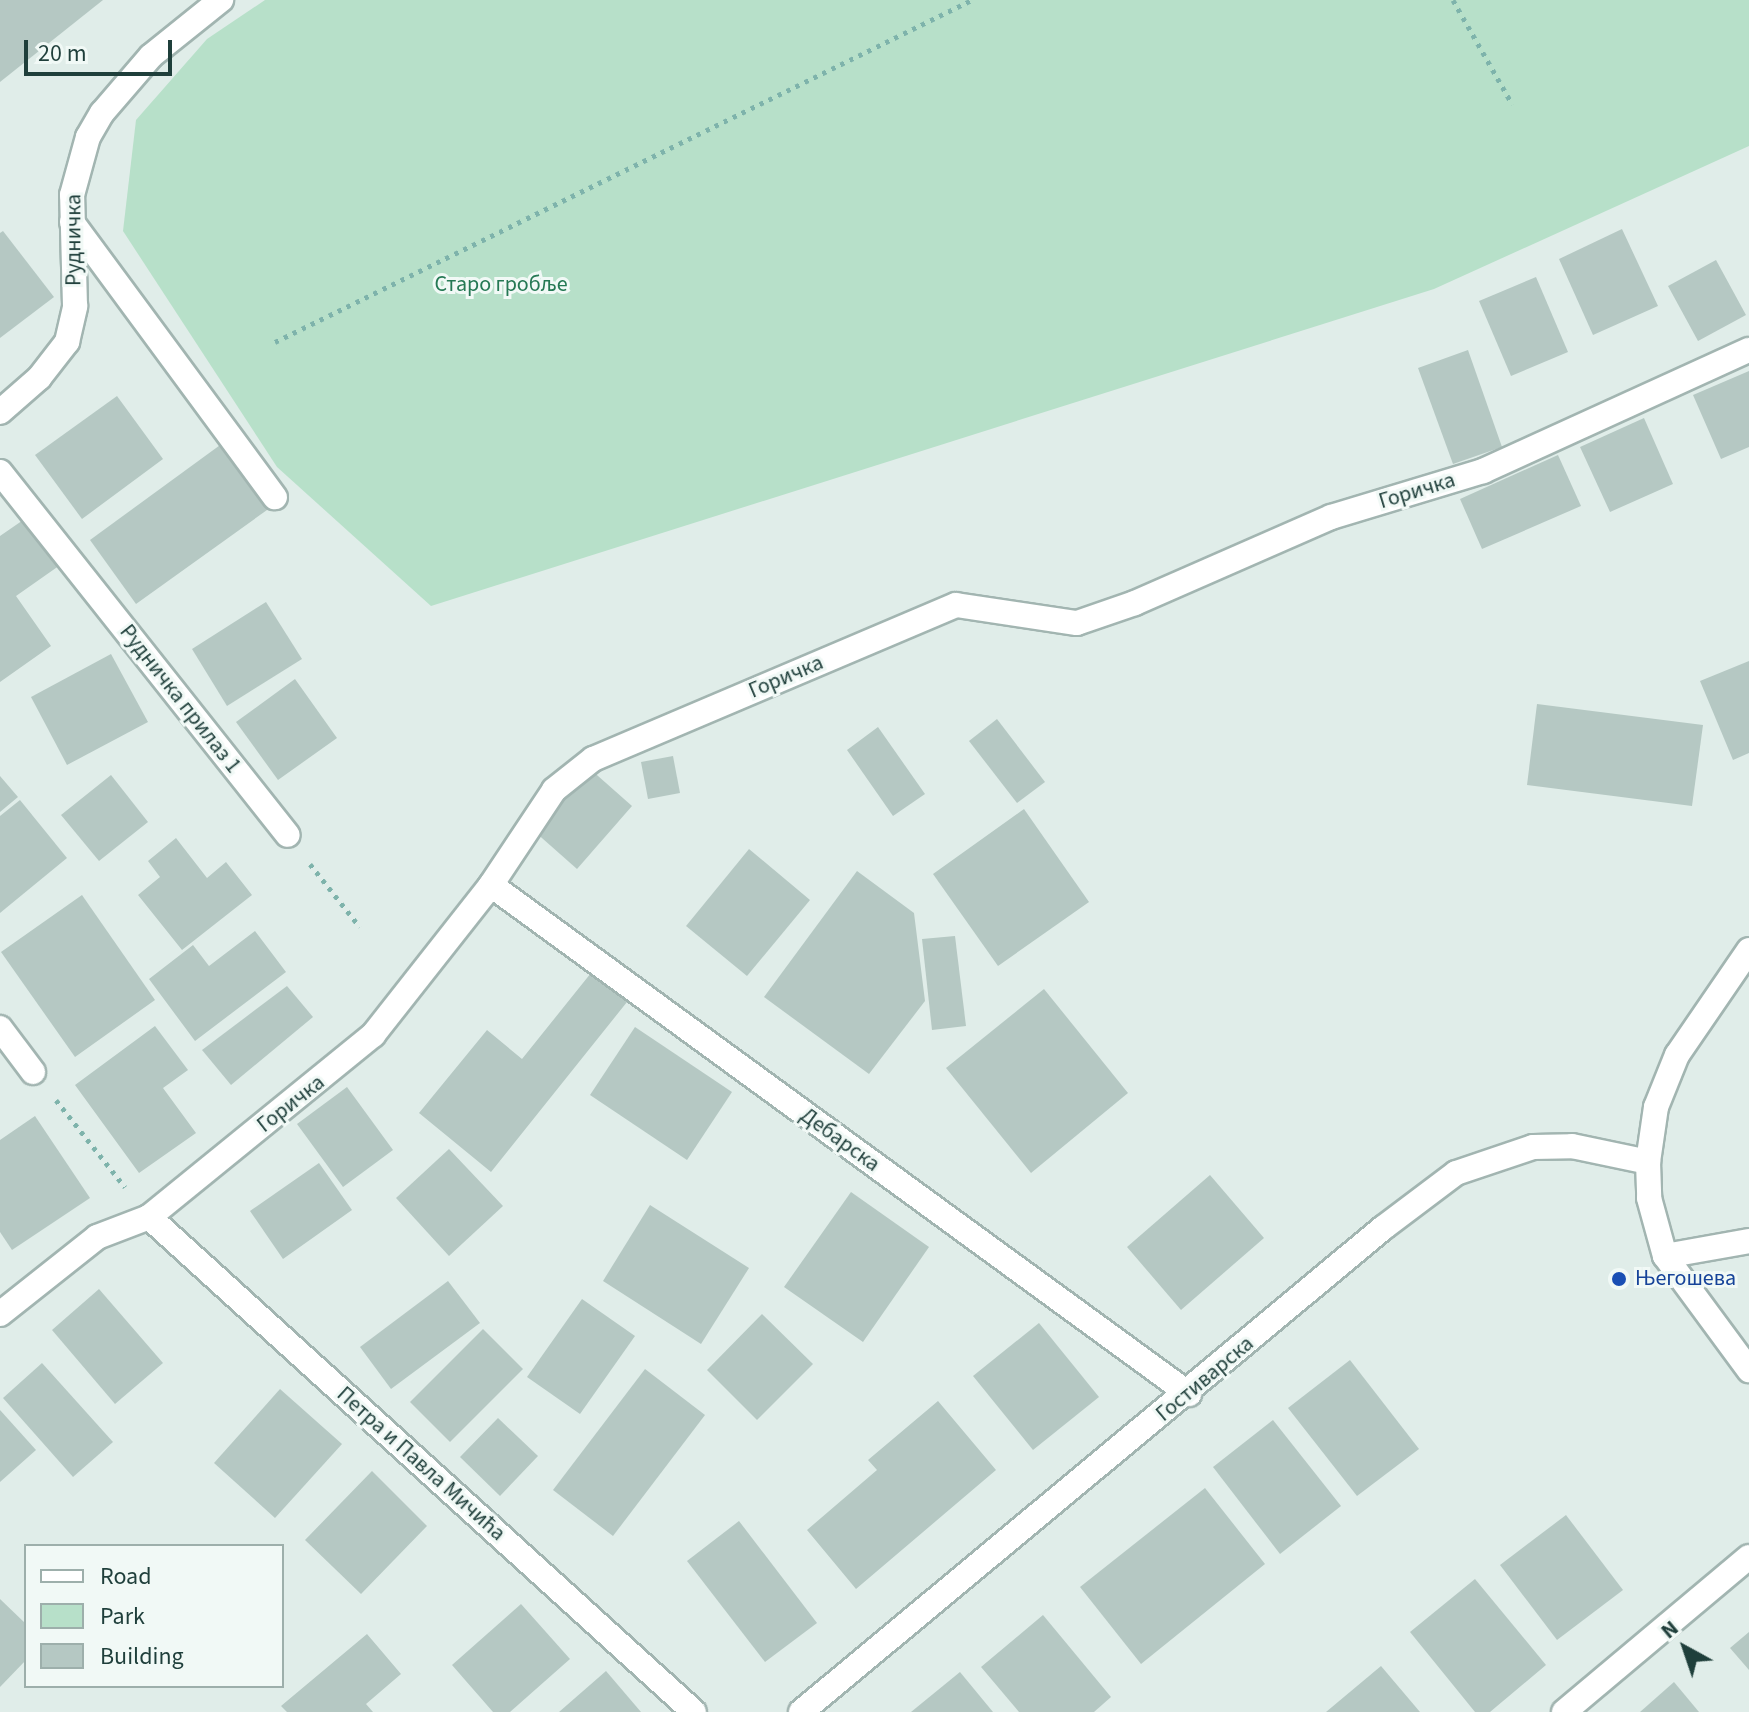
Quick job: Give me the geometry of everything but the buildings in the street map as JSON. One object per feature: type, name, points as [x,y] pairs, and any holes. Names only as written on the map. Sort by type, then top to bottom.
[{"type":"street","name":"Рудничка","points":[[0,412],[39,378],[67,342],[75,306],[72,222],[78,164],[102,113],[151,56],[221,0]]},
{"type":"street","points":[[72,222],[275,497]]},
{"type":"street","name":"Горичка","points":[[0,1314],[97,1237],[149,1217],[373,1035],[491,885],[554,790],[580,767],[956,605],[1077,623],[1331,517],[1483,471],[1749,350]]},
{"type":"street","name":"Рудничка прилаз 1","points":[[0,472],[288,835]]},
{"type":"street","name":"Дебарска","points":[[491,885],[1189,1394]]},
{"type":"street","points":[[1749,950],[1677,1055],[1656,1107],[1648,1162],[1649,1198],[1665,1256],[1749,1370]]},
{"type":"street","points":[[0,1028],[33,1072]]},
{"type":"street","name":"Гостиварска","points":[[801,1712],[1189,1394],[1383,1228],[1456,1173],[1533,1147],[1572,1146],[1648,1162]]},
{"type":"street","name":"Петра и Павла Мичића","points":[[149,1217],[694,1712]]},
{"type":"street","points":[[1665,1256],[1749,1241]]},
{"type":"street","points":[[1564,1712],[1749,1557]]},
{"type":"path","points":[[275,342],[972,0]]},
{"type":"path","points":[[1453,0],[1512,104]]},
{"type":"path","points":[[288,835],[360,927]]},
{"type":"path","points":[[33,1072],[149,1217]]},
{"type":"green space","name":"Старо гробље","points":[[265,0],[1749,0],[1749,146],[1434,289],[431,606],[277,467],[123,231],[136,120],[207,39]]},
{"type":"place","name":"Његошева","points":[[1619,1279]]}]
